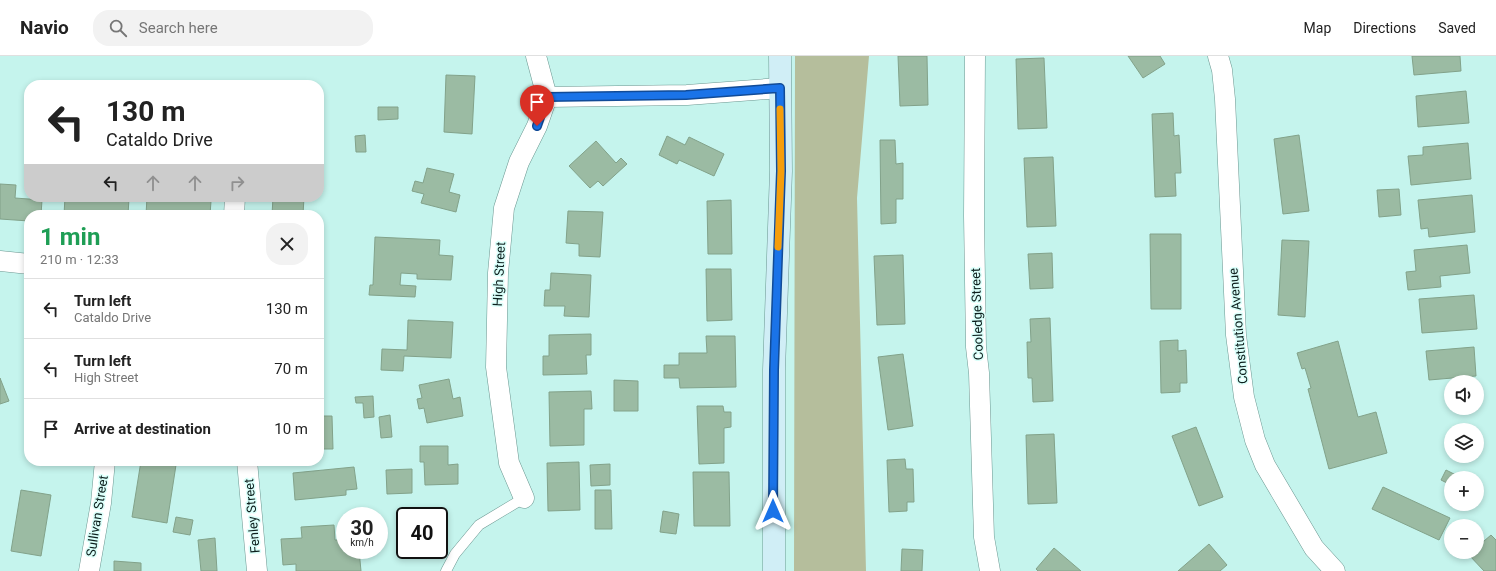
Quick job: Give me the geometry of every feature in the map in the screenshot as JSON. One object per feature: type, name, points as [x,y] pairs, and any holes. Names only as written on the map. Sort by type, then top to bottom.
[{"type":"street","points":[[536,56],[547,97],[686,95],[780,88]]},
{"type":"street","points":[[774,571],[774,370],[781,171],[780,56]]},
{"type":"street","name":"Cooledge Street","points":[[975,56],[974,216],[976,347],[979,373],[984,537],[990,571]]},
{"type":"street","name":"Constitution Avenue","points":[[1218,56],[1222,70],[1225,99],[1236,335],[1244,397],[1255,440],[1265,465],[1314,548],[1330,570]]},
{"type":"street","name":"High Street","points":[[524,498],[509,463],[496,367],[498,273],[504,208],[519,162],[537,126],[547,97]]},
{"type":"street","points":[[0,261],[24,263]]},
{"type":"street","name":"Sullivan Street","points":[[89,571],[101,503],[105,466]]},
{"type":"street","name":"Fenley Street","points":[[247,466],[257,571]]},
{"type":"lane","points":[[446,571],[455,554],[479,525],[493,514],[524,498]]},
{"type":"green space","points":[[795,56],[869,56],[857,198],[866,571],[794,571]]},
{"type":"building","points":[[898,56],[927,56],[928,105],[900,106]]},
{"type":"building","points":[[1128,56],[1160,56],[1165,64],[1143,78]]},
{"type":"building","points":[[1412,56],[1460,56],[1461,71],[1414,75]]},
{"type":"building","points":[[1044,58],[1047,128],[1018,129],[1016,59]]},
{"type":"building","points":[[446,75],[475,76],[472,134],[444,132]]},
{"type":"building","points":[[1466,91],[1469,123],[1418,127],[1416,96]]},
{"type":"building","points":[[378,107],[398,107],[398,119],[378,120]]},
{"type":"building","points":[[1173,113],[1174,136],[1179,135],[1181,173],[1175,173],[1176,196],[1155,197],[1152,114]]},
{"type":"building","points":[[365,135],[366,152],[356,152],[355,136]]},
{"type":"building","points":[[1299,135],[1309,211],[1283,214],[1274,139]]},
{"type":"building","points":[[667,136],[685,145],[689,137],[724,154],[714,176],[679,160],[677,164],[659,155]]},
{"type":"building","points":[[880,140],[895,140],[896,164],[903,163],[903,199],[896,199],[896,223],[881,224]]},
{"type":"building","points":[[596,141],[616,163],[621,158],[627,164],[603,186],[598,181],[590,188],[569,166]]},
{"type":"building","points":[[1468,143],[1471,179],[1411,185],[1408,156],[1423,155],[1423,147]]},
{"type":"building","points":[[1053,157],[1056,226],[1027,227],[1024,158]]},
{"type":"building","points":[[427,168],[454,174],[449,192],[460,195],[456,212],[421,203],[424,194],[412,191],[415,181],[423,183]]},
{"type":"building","points":[[0,184],[16,185],[15,198],[24,199],[24,202],[42,202],[41,210],[24,210],[24,221],[0,219]]},
{"type":"building","points":[[1399,189],[1401,215],[1379,217],[1377,190]]},
{"type":"building","points":[[1472,195],[1475,232],[1429,237],[1428,228],[1421,229],[1418,200]]},
{"type":"building","points":[[731,200],[732,254],[708,254],[707,201]]},
{"type":"building","points":[[65,202],[129,202],[128,210],[64,210]]},
{"type":"building","points":[[147,202],[211,202],[210,210],[146,210]]},
{"type":"building","points":[[273,202],[304,202],[303,210],[272,210]]},
{"type":"building","points":[[568,211],[603,212],[600,257],[579,256],[579,244],[566,243]]},
{"type":"building","points":[[1150,234],[1181,234],[1181,309],[1151,309]]},
{"type":"building","points":[[375,237],[440,240],[439,255],[453,256],[451,280],[417,279],[417,274],[401,273],[400,285],[416,286],[415,297],[369,295],[370,285],[373,285]]},
{"type":"building","points":[[1282,240],[1309,241],[1305,317],[1278,315]]},
{"type":"building","points":[[1467,245],[1470,273],[1440,276],[1441,287],[1408,290],[1406,272],[1416,271],[1414,250]]},
{"type":"building","points":[[1052,253],[1053,288],[1030,289],[1028,254]]},
{"type":"building","points":[[903,255],[905,324],[877,325],[874,256]]},
{"type":"building","points":[[706,269],[731,269],[732,320],[707,321]]},
{"type":"building","points":[[551,273],[591,275],[589,317],[564,316],[565,306],[544,306],[545,290],[550,290]]},
{"type":"building","points":[[1474,295],[1477,329],[1422,333],[1419,299]]},
{"type":"building","points":[[1050,318],[1053,401],[1033,402],[1032,378],[1028,378],[1027,342],[1031,342],[1030,319]]},
{"type":"building","points":[[408,320],[453,322],[451,358],[404,356],[403,371],[381,370],[382,349],[407,350]]},
{"type":"building","points":[[591,334],[591,355],[586,355],[587,374],[543,375],[543,356],[549,356],[549,335]]},
{"type":"building","points":[[706,336],[735,336],[736,387],[680,388],[679,378],[664,378],[664,365],[679,365],[679,353],[707,353]]},
{"type":"building","points":[[1178,340],[1178,351],[1186,350],[1187,383],[1180,383],[1180,392],[1161,393],[1160,341]]},
{"type":"building","points":[[1338,341],[1358,417],[1376,412],[1387,453],[1329,469],[1308,389],[1311,388],[1305,368],[1302,369],[1297,353]]},
{"type":"building","points":[[1474,347],[1476,375],[1444,375],[1444,379],[1429,380],[1426,351]]},
{"type":"building","points":[[903,354],[913,426],[888,430],[878,357]]},
{"type":"building","points":[[0,378],[9,401],[0,404]]},
{"type":"building","points":[[449,379],[453,399],[460,397],[463,416],[427,423],[424,408],[419,409],[417,399],[422,398],[419,385]]},
{"type":"building","points":[[614,380],[638,381],[638,411],[614,411]]},
{"type":"building","points":[[591,391],[592,409],[584,409],[584,445],[550,446],[549,392]]},
{"type":"building","points":[[373,396],[374,417],[364,418],[363,403],[356,403],[355,397]]},
{"type":"building","points":[[697,406],[723,406],[724,412],[731,412],[731,427],[724,428],[724,463],[699,464]]},
{"type":"building","points":[[390,415],[392,437],[381,438],[379,417]]},
{"type":"building","points":[[324,416],[332,416],[333,449],[324,449]]},
{"type":"building","points":[[1196,427],[1223,497],[1199,506],[1172,436]]},
{"type":"building","points":[[1054,434],[1057,503],[1028,504],[1026,435]]},
{"type":"building","points":[[420,446],[448,446],[448,465],[458,464],[458,484],[425,485],[424,462],[420,462]]},
{"type":"building","points":[[905,459],[906,469],[913,469],[914,502],[907,502],[907,511],[889,512],[887,460]]},
{"type":"building","points":[[579,462],[580,510],[548,511],[547,463]]},
{"type":"building","points":[[610,464],[610,485],[591,486],[590,465]]},
{"type":"building","points":[[140,466],[176,466],[167,523],[132,517]]},
{"type":"building","points":[[354,467],[357,489],[346,490],[346,495],[295,500],[293,473]]},
{"type":"building","points":[[412,469],[412,493],[387,494],[386,470]]},
{"type":"building","points":[[693,472],[729,472],[730,526],[694,526]]},
{"type":"building","points":[[1444,474],[1444,482],[1441,480]]},
{"type":"building","points":[[1383,487],[1450,518],[1444,519],[1444,530],[1439,540],[1372,509]]},
{"type":"building","points":[[21,490],[51,495],[41,556],[11,551]]},
{"type":"building","points":[[595,490],[611,490],[612,529],[595,529]]},
{"type":"building","points":[[663,511],[679,514],[676,534],[660,532]]},
{"type":"building","points":[[176,517],[193,520],[190,535],[173,532]]},
{"type":"building","points":[[334,525],[336,559],[360,559],[361,571],[296,571],[296,564],[283,565],[281,539],[302,538],[301,527]]},
{"type":"building","points":[[1491,535],[1496,540],[1496,571],[1484,571],[1473,559],[1484,559],[1484,541]]},
{"type":"building","points":[[215,538],[217,571],[201,571],[198,540]]},
{"type":"building","points":[[1209,544],[1227,565],[1220,571],[1178,571]]},
{"type":"building","points":[[1054,548],[1081,571],[1038,571],[1036,569]]},
{"type":"building","points":[[902,549],[923,550],[922,571],[901,571]]},
{"type":"building","points":[[114,561],[141,563],[141,571],[114,571]]},
{"type":"slow traffic","points":[[778,247],[781,171],[780,109]]},
{"type":"route","points":[[537,126],[547,97],[686,95],[780,88],[781,171],[775,327],[773,511]]}]
